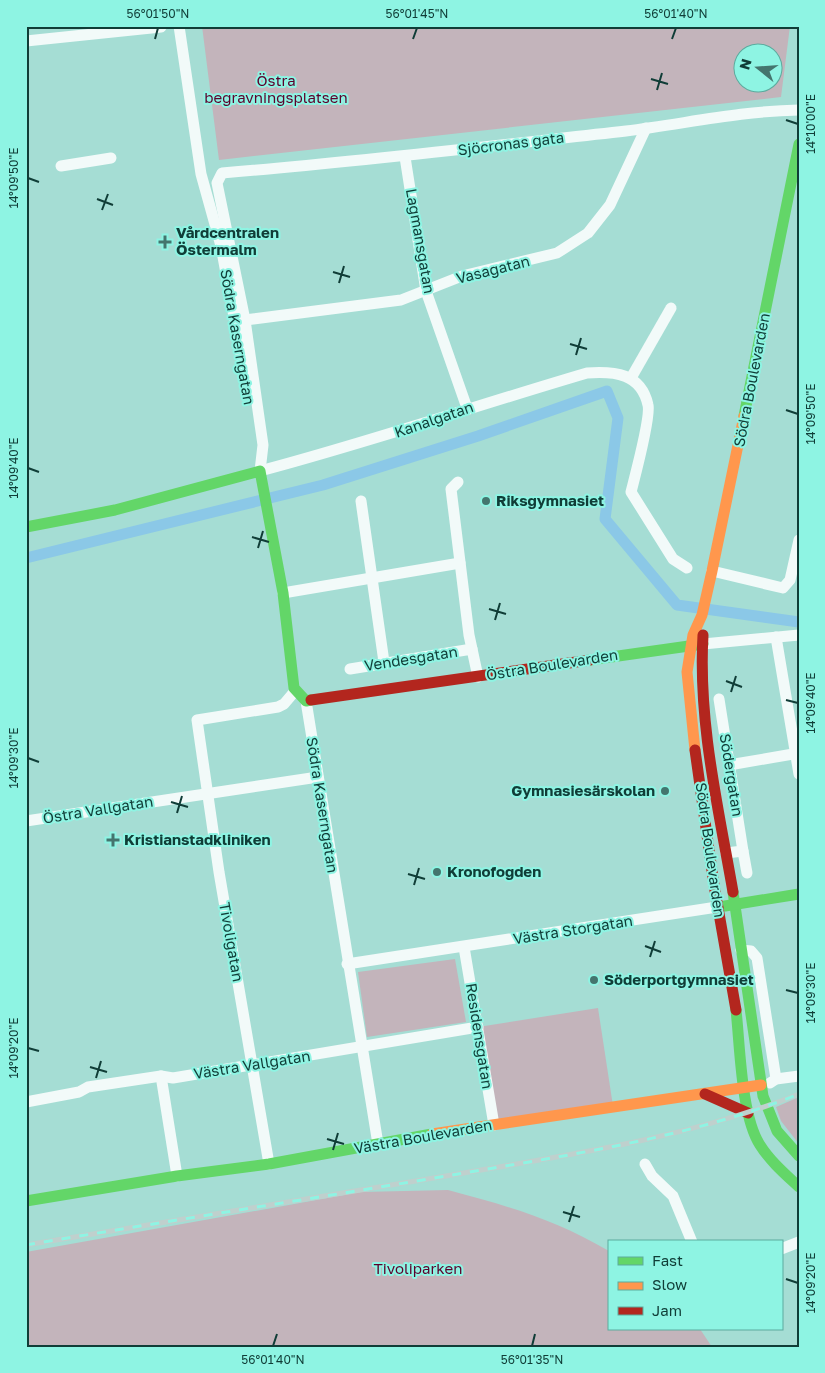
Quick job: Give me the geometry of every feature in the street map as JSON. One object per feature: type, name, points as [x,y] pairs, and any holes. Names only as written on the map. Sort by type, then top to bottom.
[{"type":"street","name":"Södra Kaserngatan","points":[[178,26],[202,174],[221,246],[239,341],[260,471],[283,593],[295,691]]},
{"type":"street","points":[[26,42],[161,27]]},
{"type":"street","name":"Sjöcronas gata","points":[[222,173],[405,157],[646,128],[770,110],[799,110]]},
{"type":"street","name":"Vasagatan","points":[[245,320],[401,300],[462,276],[557,253],[588,233],[610,205],[646,128]]},
{"type":"street","name":"Södra Boulevarden","points":[[799,144],[708,590],[702,615],[691,646],[687,672],[688,697],[717,907],[736,1006],[748,1113],[759,1144],[780,1171],[799,1187]]},
{"type":"street","name":"Lagmansgatan","points":[[405,157],[426,291],[467,408]]},
{"type":"street","points":[[61,166],[111,158]]},
{"type":"street","name":"Södra Kaserngatan","points":[[222,173],[217,183],[245,320],[263,445],[260,471]]},
{"type":"street","points":[[671,308],[631,378],[639,387],[649,406],[631,492],[673,559],[687,568]]},
{"type":"street","name":"Kanalgatan","points":[[26,527],[73,520],[260,471],[402,432],[467,408],[587,373],[608,371],[631,378]]},
{"type":"street","name":"Vendesgatan","points":[[458,482],[451,489],[472,649],[478,677]]},
{"type":"street","points":[[361,501],[384,662]]},
{"type":"street","points":[[712,570],[782,588],[790,580],[799,540]]},
{"type":"street","points":[[283,593],[460,563]]},
{"type":"street","name":"Södra Boulevarden","points":[[702,615],[703,644],[701,672],[704,722],[735,905],[761,1085],[766,1107],[773,1125],[799,1156]]},
{"type":"street","name":"Östra Boulevarden","points":[[306,701],[703,644],[799,635]]},
{"type":"street","points":[[776,637],[797,753],[799,774]]},
{"type":"street","name":"Vendesgatan","points":[[350,669],[472,649]]},
{"type":"street","points":[[295,691],[306,701]]},
{"type":"street","name":"Tivoligatan","points":[[270,1164],[219,872],[197,720],[278,707],[284,704],[295,691]]},
{"type":"street","name":"Södergatan","points":[[719,699],[747,873]]},
{"type":"street","name":"Södra Kaserngatan","points":[[306,701],[378,1144]]},
{"type":"street","points":[[729,765],[797,753]]},
{"type":"street","name":"Östra Vallgatan","points":[[26,821],[318,777]]},
{"type":"street","points":[[726,853],[743,851]]},
{"type":"street","name":"Västra Storgatan","points":[[348,964],[799,894]]},
{"type":"street","name":"Residensgatan","points":[[464,946],[494,1125]]},
{"type":"street","points":[[741,950],[751,951],[757,958],[776,1079]]},
{"type":"street","name":"Västra Vallgatan","points":[[26,1102],[79,1092],[88,1087],[161,1076],[173,1078],[253,1066],[478,1027]]},
{"type":"street","points":[[161,1076],[177,1176]]},
{"type":"street","points":[[761,1085],[776,1079],[799,1076]]},
{"type":"street","name":"Västra Boulevarden","points":[[26,1201],[177,1176],[270,1164],[494,1125],[761,1085]]},
{"type":"street","points":[[703,1093],[748,1113]]},
{"type":"street","points":[[645,1164],[652,1176],[673,1196],[691,1240]]},
{"type":"street","points":[[782,1250],[799,1242]]},
{"type":"green space","name":"Östra begravningsplatsen","points":[[202,26],[790,26],[782,89],[782,42],[732,42],[732,92],[782,92],[781,97],[219,160]]},
{"type":"green space","points":[[455,959],[466,1022],[367,1037],[358,972]]},
{"type":"green space","points":[[598,1008],[613,1106],[494,1125],[478,1027]]},
{"type":"green space","points":[[799,1097],[799,1144],[781,1121],[776,1107]]},
{"type":"green space","name":"Tivoliparken","points":[[448,1190],[530,1214],[569,1230],[608,1250],[608,1330],[701,1330],[712,1347],[26,1347],[26,1252],[361,1192]]},
{"type":"waterway","points":[[26,558],[323,485],[478,436],[607,391],[618,418],[605,519],[677,605],[799,622]]},
{"type":"railway","points":[[26,1245],[399,1184],[628,1144],[715,1122],[799,1094]]},
{"type":"traffic: fast","points":[[744,416],[799,144]]},
{"type":"traffic: fast","points":[[26,527],[115,510],[260,471],[283,593],[294,688],[306,701],[311,700]]},
{"type":"traffic: fast","points":[[590,660],[703,644]]},
{"type":"traffic: fast","points":[[733,892],[763,1096],[777,1131],[799,1156]]},
{"type":"traffic: fast","points":[[725,906],[799,894]]},
{"type":"traffic: fast","points":[[736,1010],[745,1099],[754,1132],[768,1156],[799,1187]]},
{"type":"traffic: fast","points":[[26,1201],[177,1176],[269,1164],[432,1134]]},
{"type":"traffic: slow","points":[[695,750],[687,672],[693,635],[702,615],[712,571],[744,416]]},
{"type":"traffic: slow","points":[[432,1134],[761,1085]]},
{"type":"traffic: jam","points":[[703,635],[703,700],[706,732],[733,892]]},
{"type":"traffic: jam","points":[[311,700],[590,660]]},
{"type":"traffic: jam","points":[[695,750],[714,885],[736,1010]]},
{"type":"traffic: jam","points":[[705,1094],[748,1113]]},
{"type":"place","name":"Vårdcentralen Östermalm","points":[[165,242]]},
{"type":"place","name":"Riksgymnasiet","points":[[486,501]]},
{"type":"place","name":"Gymnasiesärskolan","points":[[665,791]]},
{"type":"place","name":"Kristianstadkliniken","points":[[113,840]]},
{"type":"place","name":"Kronofogden","points":[[437,872]]},
{"type":"place","name":"Söderportgymnasiet","points":[[594,980]]}]
